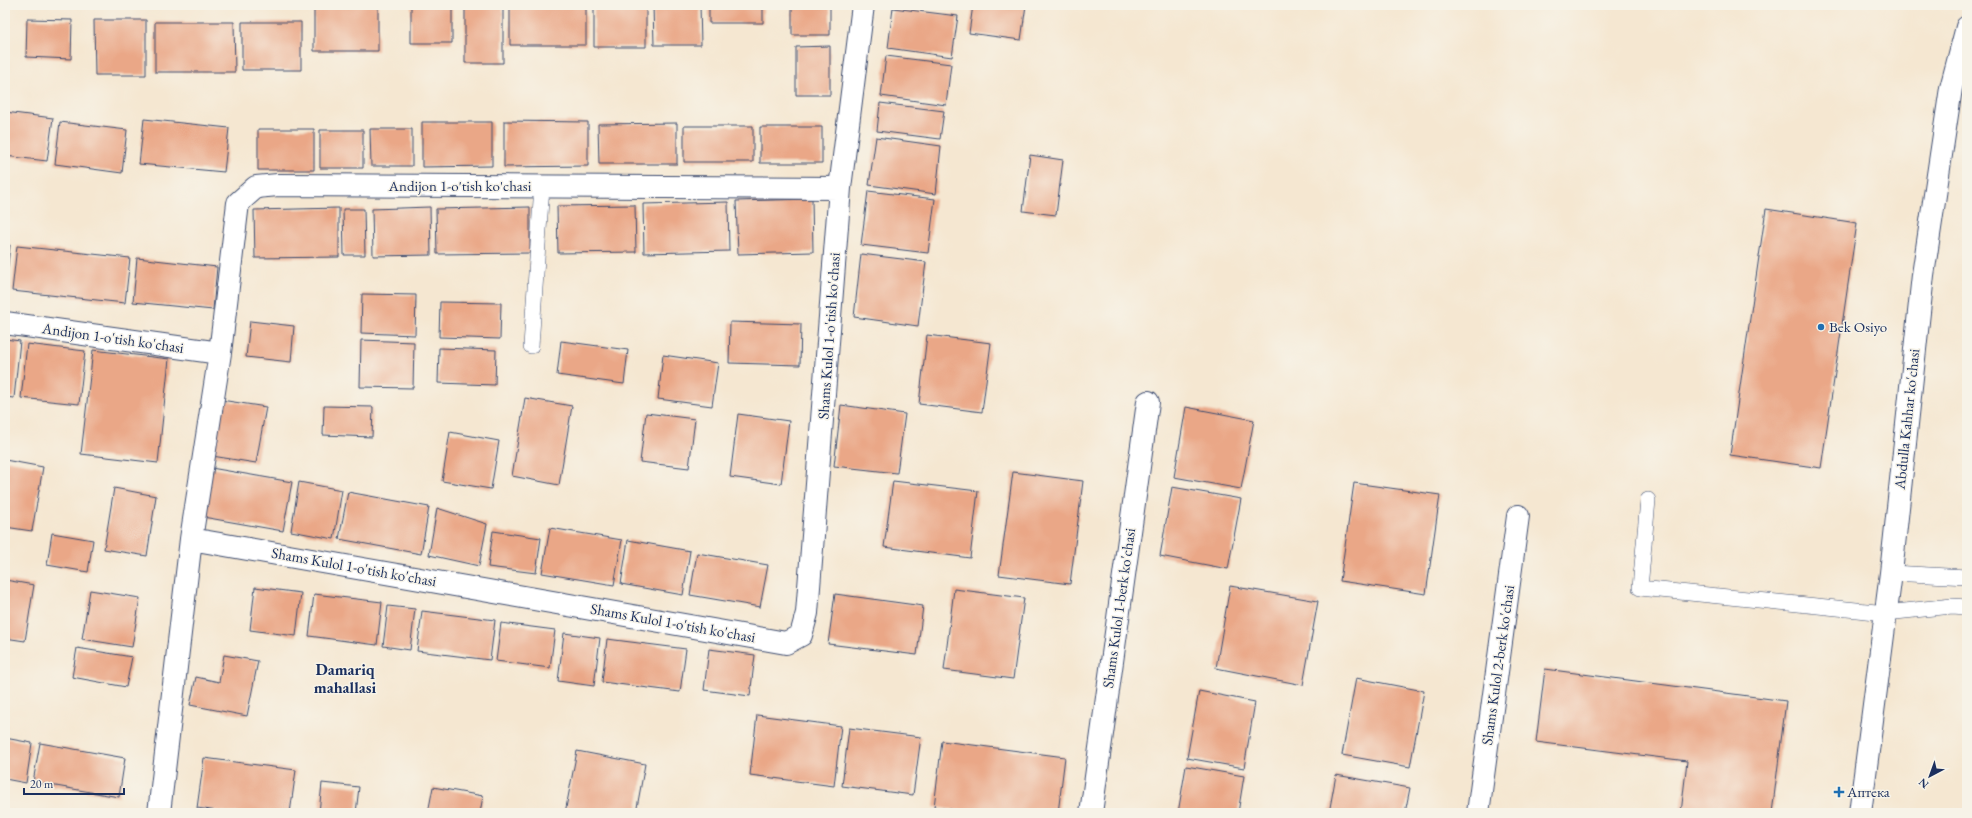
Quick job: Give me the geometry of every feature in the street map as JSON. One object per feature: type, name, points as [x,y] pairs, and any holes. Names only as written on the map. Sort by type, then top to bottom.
[{"type":"street","name":"Shams Kulol 1-o'tish ko'chasi","points":[[191,539],[786,643],[801,635],[807,614],[840,188],[863,5]]},
{"type":"street","name":"Abdulla Kahhar ko'chasi","points":[[1860,813],[1891,573],[1923,275],[1951,88],[1967,27]]},
{"type":"street","name":"Andijon 1-o'tish ko'chasi","points":[[191,539],[220,353],[238,203],[256,186],[840,188]]},
{"type":"street","name":"Andijon 1-o'tish ko'chasi","points":[[5,323],[220,353]]},
{"type":"street","name":"Shams Kulol 1-berk ko'chasi","points":[[1091,813],[1148,402]]},
{"type":"street","name":"Shams Kulol 2-berk ko'chasi","points":[[1478,813],[1518,516]]},
{"type":"street","points":[[159,813],[191,539]]},
{"type":"lane","points":[[531,346],[542,186]]},
{"type":"lane","points":[[1648,500],[1640,588],[1886,613],[1952,606],[1967,607]]},
{"type":"lane","points":[[1891,573],[1967,576]]},
{"type":"building","points":[[314,5],[378,5],[378,51],[314,51]]},
{"type":"building","points":[[411,5],[452,5],[452,43],[411,43]]},
{"type":"building","points":[[465,5],[503,5],[503,63],[465,63]]},
{"type":"building","points":[[510,5],[586,5],[586,45],[510,45]]},
{"type":"building","points":[[594,5],[646,5],[646,47],[594,47]]},
{"type":"building","points":[[653,5],[700,5],[701,45],[654,45]]},
{"type":"building","points":[[709,5],[763,5],[763,23],[709,23]]},
{"type":"building","points":[[792,5],[830,5],[830,35],[792,35]]},
{"type":"building","points":[[973,5],[1026,5],[1021,40],[969,33]]},
{"type":"building","points":[[893,8],[958,16],[952,57],[888,48]]},
{"type":"building","points":[[27,19],[72,20],[71,59],[26,57]]},
{"type":"building","points":[[94,20],[146,20],[146,75],[95,75]]},
{"type":"building","points":[[155,22],[234,22],[235,72],[155,72]]},
{"type":"building","points":[[242,22],[301,22],[301,70],[242,70]]},
{"type":"building","points":[[830,46],[830,95],[796,95],[796,47]]},
{"type":"building","points":[[886,56],[951,64],[946,105],[881,96]]},
{"type":"building","points":[[880,103],[944,111],[940,139],[877,131]]},
{"type":"building","points":[[5,112],[53,118],[47,161],[5,156]]},
{"type":"building","points":[[144,119],[229,128],[224,172],[139,164]]},
{"type":"building","points":[[504,121],[588,122],[588,166],[504,167]]},
{"type":"building","points":[[60,122],[127,130],[122,173],[55,164]]},
{"type":"building","points":[[422,122],[492,122],[492,166],[422,167]]},
{"type":"building","points":[[677,123],[677,164],[599,164],[598,124]]},
{"type":"building","points":[[684,126],[753,126],[753,162],[684,162]]},
{"type":"building","points":[[760,127],[822,127],[822,163],[760,163]]},
{"type":"building","points":[[258,129],[314,129],[314,170],[258,170]]},
{"type":"building","points":[[370,129],[412,129],[412,166],[371,166]]},
{"type":"building","points":[[320,130],[363,130],[363,168],[320,168]]},
{"type":"building","points":[[876,137],[941,146],[936,194],[869,185]]},
{"type":"building","points":[[1030,155],[1063,160],[1056,215],[1023,211]]},
{"type":"building","points":[[868,191],[935,199],[928,253],[861,245]]},
{"type":"building","points":[[812,199],[813,252],[738,254],[736,201]]},
{"type":"building","points":[[728,202],[729,251],[644,253],[643,204]]},
{"type":"building","points":[[635,205],[636,252],[558,253],[557,206]]},
{"type":"building","points":[[430,207],[431,255],[373,256],[372,209]]},
{"type":"building","points":[[530,207],[530,253],[437,254],[436,209]]},
{"type":"building","points":[[339,208],[339,257],[255,258],[254,210]]},
{"type":"building","points":[[343,209],[364,209],[365,255],[344,255]]},
{"type":"building","points":[[1766,209],[1857,223],[1821,468],[1730,455]]},
{"type":"building","points":[[5,245],[10,245],[6,283],[5,283]]},
{"type":"building","points":[[17,246],[130,258],[125,303],[12,291]]},
{"type":"building","points":[[861,254],[926,262],[918,326],[854,317]]},
{"type":"building","points":[[137,258],[217,267],[213,310],[133,302]]},
{"type":"building","points":[[362,294],[416,295],[415,335],[361,333]]},
{"type":"building","points":[[440,302],[501,303],[500,339],[439,337]]},
{"type":"building","points":[[250,321],[294,326],[291,362],[246,357]]},
{"type":"building","points":[[730,322],[801,324],[800,365],[729,363]]},
{"type":"building","points":[[927,335],[991,343],[982,412],[919,404]]},
{"type":"building","points":[[5,339],[20,341],[14,398],[5,397]]},
{"type":"building","points":[[361,340],[414,342],[413,388],[360,387]]},
{"type":"building","points":[[561,341],[628,350],[624,384],[557,375]]},
{"type":"building","points":[[27,344],[85,351],[79,404],[21,398]]},
{"type":"building","points":[[439,348],[496,350],[495,385],[438,383]]},
{"type":"building","points":[[93,350],[169,359],[158,463],[81,454]]},
{"type":"building","points":[[663,355],[718,363],[712,406],[658,399]]},
{"type":"building","points":[[525,398],[572,406],[559,485],[512,476]]},
{"type":"building","points":[[221,400],[266,407],[256,463],[212,456]]},
{"type":"building","points":[[841,405],[905,414],[897,473],[834,466]]},
{"type":"building","points":[[324,406],[373,407],[372,437],[323,435]]},
{"type":"building","points":[[1186,407],[1254,420],[1241,489],[1174,477]]},
{"type":"building","points":[[646,413],[695,419],[689,468],[640,462]]},
{"type":"building","points":[[738,414],[789,421],[781,484],[730,477]]},
{"type":"building","points":[[450,432],[499,441],[491,489],[442,481]]},
{"type":"building","points":[[5,460],[43,467],[32,531],[5,527]]},
{"type":"building","points":[[211,468],[292,482],[283,531],[203,517]]},
{"type":"building","points":[[1013,472],[1083,481],[1070,584],[999,575]]},
{"type":"building","points":[[893,481],[978,491],[970,558],[884,547]]},
{"type":"building","points":[[299,482],[342,490],[334,539],[291,531]]},
{"type":"building","points":[[1354,483],[1440,495],[1426,594],[1340,581]]},
{"type":"building","points":[[1172,487],[1241,499],[1228,569],[1160,556]]},
{"type":"building","points":[[114,488],[156,496],[147,556],[104,549]]},
{"type":"building","points":[[348,492],[429,507],[421,554],[339,539]]},
{"type":"building","points":[[437,508],[487,524],[479,566],[429,555]]},
{"type":"building","points":[[550,528],[622,540],[614,585],[542,573]]},
{"type":"building","points":[[493,531],[541,538],[536,573],[488,567]]},
{"type":"building","points":[[52,533],[93,540],[88,572],[47,565]]},
{"type":"building","points":[[628,540],[690,551],[683,595],[621,584]]},
{"type":"building","points":[[697,553],[768,565],[760,607],[690,595]]},
{"type":"building","points":[[5,580],[34,585],[25,641],[5,638]]},
{"type":"building","points":[[1230,586],[1318,601],[1303,685],[1216,668]]},
{"type":"building","points":[[255,587],[301,593],[296,636],[250,630]]},
{"type":"building","points":[[954,589],[1024,598],[1013,679],[944,670]]},
{"type":"building","points":[[90,590],[140,598],[132,647],[82,639]]},
{"type":"building","points":[[314,594],[382,602],[377,645],[309,636]]},
{"type":"building","points":[[835,594],[923,606],[917,655],[828,644]]},
{"type":"building","points":[[388,606],[415,609],[410,650],[383,646]]},
{"type":"building","points":[[422,611],[495,620],[490,660],[417,651]]},
{"type":"building","points":[[501,623],[555,630],[550,668],[496,661]]},
{"type":"building","points":[[564,633],[600,638],[594,686],[558,681]]},
{"type":"building","points":[[607,639],[686,649],[680,692],[602,682]]},
{"type":"building","points":[[77,648],[132,657],[126,687],[72,677]]},
{"type":"building","points":[[709,649],[755,655],[750,696],[704,690]]},
{"type":"building","points":[[224,655],[258,661],[247,716],[190,705],[196,677],[219,682]]},
{"type":"building","points":[[1545,669],[1786,701],[1772,813],[1681,813],[1687,761],[1536,742]]},
{"type":"building","points":[[1356,678],[1424,691],[1410,767],[1342,755]]},
{"type":"building","points":[[1199,691],[1255,702],[1244,768],[1187,758]]},
{"type":"building","points":[[757,715],[841,726],[834,786],[750,775]]},
{"type":"building","points":[[849,728],[921,737],[913,795],[842,786]]},
{"type":"building","points":[[5,738],[32,743],[26,783],[5,779]]},
{"type":"building","points":[[942,741],[1065,757],[1058,813],[978,813],[934,807]]},
{"type":"building","points":[[40,743],[125,758],[119,797],[33,782]]},
{"type":"building","points":[[577,751],[645,764],[636,813],[565,813]]},
{"type":"building","points":[[204,758],[296,770],[290,813],[232,813],[197,808]]},
{"type":"building","points":[[1186,766],[1244,776],[1238,813],[1178,813]]},
{"type":"building","points":[[1336,775],[1410,788],[1405,813],[1329,813]]},
{"type":"building","points":[[322,783],[359,787],[356,813],[319,813]]},
{"type":"building","points":[[433,787],[483,796],[480,813],[428,813]]},
{"type":"place","name":"Bek Osiyo","points":[[1821,327]]},
{"type":"place","name":"Аптека","points":[[1839,792]]},
{"type":"district","name":"Damariq mahallasi","points":[[345,678]]}]
